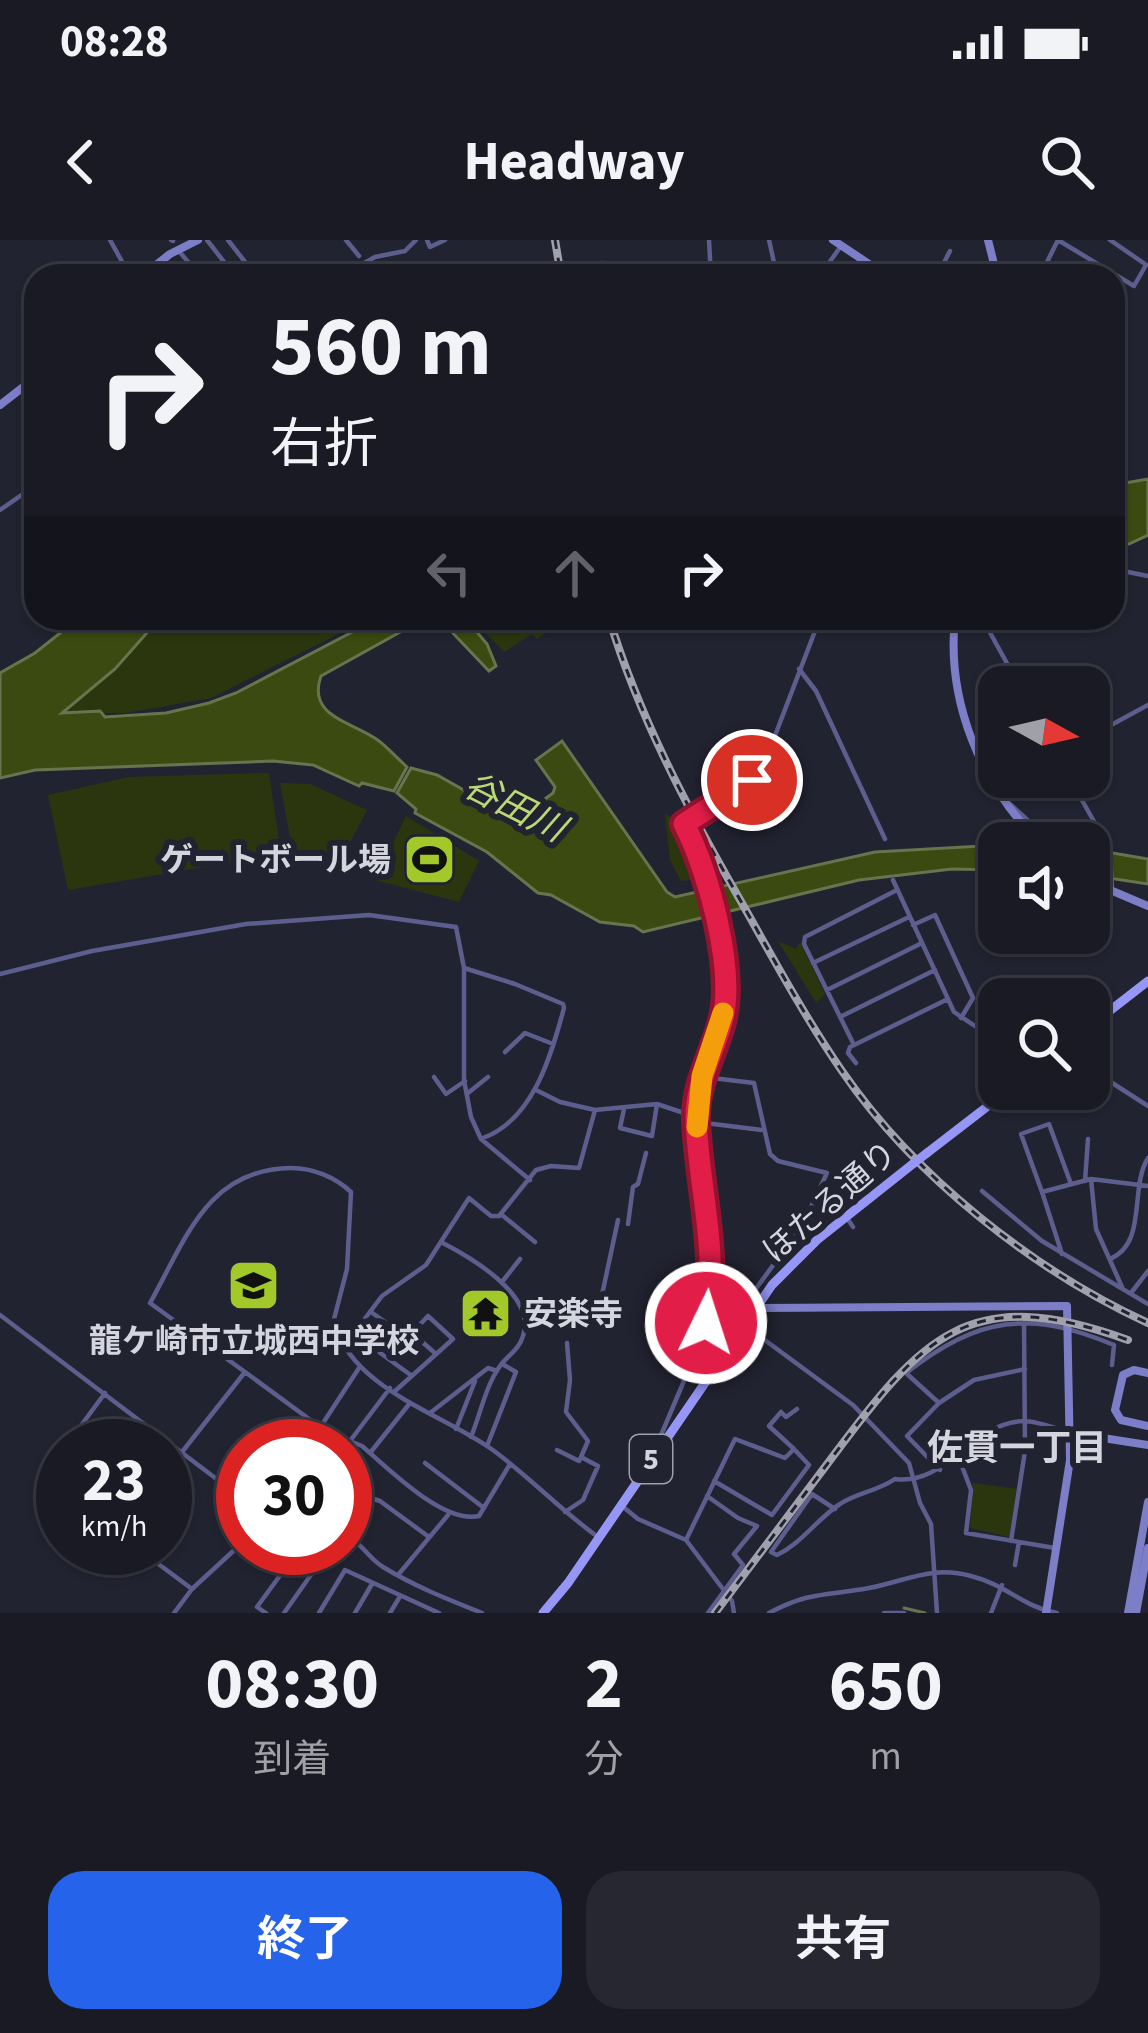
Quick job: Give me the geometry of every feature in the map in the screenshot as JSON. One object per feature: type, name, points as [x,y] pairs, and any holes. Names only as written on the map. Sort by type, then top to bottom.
[{"type":"main road","points":[[1110,1011],[1148,981]]},
{"type":"main road","name":"ほたる通り","points":[[543,1613],[751,1308],[817,1240],[983,1110]]},
{"type":"street","points":[[174,244],[202,240],[224,264]]},
{"type":"street","points":[[228,240],[247,264]]},
{"type":"street","points":[[346,240],[359,256]]},
{"type":"street","points":[[364,264],[405,251],[416,240]]},
{"type":"street","points":[[427,240],[430,247],[445,240]]},
{"type":"street","points":[[1058,240],[1097,264]]},
{"type":"street","points":[[1110,240],[1147,265],[1134,286],[1125,281]]},
{"type":"street","points":[[837,243],[869,264]]},
{"type":"street","points":[[943,264],[950,251]]},
{"type":"street","points":[[602,263],[610,264]]},
{"type":"street","points":[[0,405],[24,386]]},
{"type":"street","points":[[655,1453],[710,1306],[711,1240],[696,1120],[702,1076],[722,1020],[716,920],[709,886],[684,824],[741,788],[764,767],[815,630]]},
{"type":"street","points":[[955,630],[955,664],[976,752],[1020,822]]},
{"type":"street","points":[[989,630],[1008,666]]},
{"type":"street","points":[[799,669],[816,691],[885,839]]},
{"type":"street","points":[[1110,726],[1148,705]]},
{"type":"street","points":[[1081,798],[1111,850],[1112,888],[1148,906]]},
{"type":"street","points":[[1006,805],[1013,803],[1028,822]]},
{"type":"street","points":[[893,880],[948,999],[961,1018],[978,1029]]},
{"type":"street","points":[[854,1045],[804,944],[806,937],[897,890]]},
{"type":"street","points":[[0,974],[246,924],[369,915],[456,927],[464,968],[465,1081],[471,1117],[481,1139],[528,1179]]},
{"type":"street","points":[[914,925],[935,915],[973,998],[961,1018]]},
{"type":"street","points":[[813,963],[909,916]]},
{"type":"street","points":[[827,990],[922,943]]},
{"type":"street","points":[[464,968],[563,1004],[536,1090],[506,1130],[481,1139]]},
{"type":"street","points":[[840,1017],[934,970]]},
{"type":"street","points":[[856,1063],[848,1053],[854,1045],[948,999]]},
{"type":"street","points":[[505,1052],[525,1033],[554,1044]]},
{"type":"street","points":[[702,1076],[754,1083],[770,1154],[778,1161],[826,1173],[802,1226],[749,1298],[751,1308]]},
{"type":"street","points":[[467,1093],[488,1077]]},
{"type":"street","points":[[434,1078],[446,1094],[465,1081]]},
{"type":"street","points":[[1110,1082],[1148,1106]]},
{"type":"street","points":[[536,1090],[560,1102],[595,1110],[657,1104],[696,1120],[763,1130]]},
{"type":"street","points":[[624,1108],[620,1128],[652,1136],[657,1104]]},
{"type":"street","points":[[344,1346],[388,1290],[417,1274],[469,1198],[491,1216],[501,1214],[543,1167],[579,1168],[595,1110]]},
{"type":"street","points":[[1062,1254],[1021,1134],[1049,1124],[1071,1184]]},
{"type":"street","points":[[1088,1139],[1088,1180],[1096,1229],[1122,1287]]},
{"type":"street","points":[[628,1224],[633,1186],[638,1184],[646,1154]]},
{"type":"street","points":[[1110,1259],[1124,1254],[1134,1236],[1137,1185],[1148,1158]]},
{"type":"street","points":[[309,1419],[151,1303],[198,1214],[226,1187],[260,1168],[313,1169],[350,1189],[349,1255],[333,1323],[358,1368],[488,1447],[598,1537]]},
{"type":"street","points":[[1042,1192],[1088,1180],[1148,1186]]},
{"type":"street","points":[[982,1191],[1062,1254],[1148,1304]]},
{"type":"street","points":[[817,1193],[841,1210]]},
{"type":"street","points":[[501,1214],[535,1242]]},
{"type":"street","points":[[602,1295],[618,1220]]},
{"type":"street","points":[[441,1241],[502,1282],[526,1327],[519,1346],[500,1367],[471,1437]]},
{"type":"street","points":[[502,1282],[520,1259]]},
{"type":"street","points":[[1131,1293],[1148,1271]]},
{"type":"street","points":[[710,1306],[1060,1304],[1069,1309],[1071,1433],[1050,1612],[1032,1608],[1002,1585],[962,1573],[934,1571],[865,1589],[804,1596],[769,1613]]},
{"type":"street","points":[[370,1311],[402,1334],[386,1357]]},
{"type":"street","points":[[0,1316],[139,1419]]},
{"type":"street","points":[[366,1419],[392,1390],[412,1376],[453,1339],[428,1316],[412,1333],[436,1354]]},
{"type":"street","points":[[1015,1565],[1026,1421],[1024,1323]]},
{"type":"street","points":[[939,1403],[906,1373],[956,1339],[993,1327],[1024,1323],[1070,1327],[1114,1345],[1112,1365]]},
{"type":"street","points":[[743,1324],[852,1404],[905,1458],[931,1524],[937,1613]]},
{"type":"street","points":[[557,1450],[579,1460],[588,1441],[566,1412],[567,1343]]},
{"type":"street","points":[[368,1344],[412,1376]]},
{"type":"street","points":[[325,1419],[358,1368]]},
{"type":"street","points":[[429,1414],[490,1368],[516,1372],[488,1447]]},
{"type":"street","points":[[940,1470],[907,1436],[939,1403],[974,1380],[1025,1369]]},
{"type":"street","points":[[1148,1373],[1134,1370],[1123,1375],[1115,1410],[1121,1420],[1148,1426]]},
{"type":"street","points":[[192,1439],[245,1372]]},
{"type":"street","points":[[456,1429],[478,1376]]},
{"type":"street","points":[[86,1419],[105,1394]]},
{"type":"street","points":[[372,1450],[410,1403]]},
{"type":"street","points":[[715,1481],[772,1515],[809,1465],[769,1426],[781,1412],[786,1417],[797,1408]]},
{"type":"street","points":[[835,1509],[812,1493],[771,1552],[777,1555],[791,1548],[835,1509],[895,1479],[940,1470],[984,1432],[1026,1421],[1148,1445]]},
{"type":"street","points":[[686,1540],[735,1438],[785,1459],[794,1450]]},
{"type":"street","points":[[957,1453],[971,1490],[966,1533],[1058,1548]]},
{"type":"street","points":[[372,1455],[448,1514],[472,1518],[484,1508],[510,1464]]},
{"type":"street","points":[[565,1512],[583,1500],[598,1466],[581,1457]]},
{"type":"street","points":[[192,1460],[216,1478]]},
{"type":"street","points":[[425,1463],[484,1508]]},
{"type":"street","points":[[707,1496],[738,1519],[757,1526],[734,1554],[743,1565],[707,1613]]},
{"type":"street","points":[[372,1498],[429,1537]]},
{"type":"street","points":[[1132,1613],[1148,1502]]},
{"type":"street","points":[[620,1505],[638,1519],[686,1540],[732,1601],[734,1613]]},
{"type":"street","points":[[398,1575],[448,1514]]},
{"type":"street","points":[[1132,1613],[1148,1548]]},
{"type":"street","points":[[372,1558],[412,1585],[482,1613]]},
{"type":"street","points":[[175,1613],[216,1567]]},
{"type":"street","points":[[319,1613],[345,1570],[439,1613]]},
{"type":"street","points":[[173,1575],[192,1589]]},
{"type":"street","points":[[266,1613],[257,1606],[282,1575]]},
{"type":"street","points":[[284,1613],[311,1575]]},
{"type":"street","points":[[355,1613],[372,1584]]},
{"type":"street","points":[[991,1613],[1002,1585]]},
{"type":"street","points":[[390,1613],[399,1598]]},
{"type":"street","points":[[1019,1613],[1023,1600]]},
{"type":"street","points":[[884,1613],[904,1613]]},
{"type":"shaded area","points":[[1148,479],[1148,535],[1129,544],[1125,544],[1125,483]]},
{"type":"shaded area","points":[[64,630],[149,630],[115,669],[62,713],[100,711],[105,717],[166,713],[209,703],[356,630],[404,630],[321,676],[318,690],[326,710],[379,741],[407,767],[394,791],[359,786],[313,765],[273,761],[35,770],[0,778],[0,673]]},
{"type":"shaded area","points":[[149,630],[346,630],[211,698],[126,713],[60,713],[115,669]]},
{"type":"shaded area","points":[[450,630],[475,630],[496,666],[489,671]]},
{"type":"shaded area","points":[[483,630],[549,630],[537,639],[532,634],[504,652]]},
{"type":"shaded area","points":[[562,741],[675,897],[875,852],[978,846],[978,870],[859,880],[643,932],[634,926],[600,922],[551,895],[538,893],[487,852],[415,813],[397,793],[411,768],[437,775],[506,814],[526,813],[555,787],[536,760]]},
{"type":"shaded area","points":[[269,773],[281,854],[68,890],[48,795],[129,777]]},
{"type":"shaded area","points":[[280,783],[310,784],[367,810],[341,860],[304,858],[291,843]]},
{"type":"shaded area","points":[[665,813],[682,826],[704,878],[681,881],[670,860]]},
{"type":"shaded area","name":"ゲートボール場","points":[[406,816],[479,861],[459,902],[375,880]]},
{"type":"shaded area","points":[[1110,853],[1148,859],[1148,884],[1110,878]]},
{"type":"shaded area","points":[[778,941],[796,949],[800,942],[825,994],[816,1003]]},
{"type":"shaded area","points":[[973,1483],[1017,1489],[1009,1537],[970,1528]]},
{"type":"waterway","points":[[904,1608],[925,1613]]},
{"type":"railway","points":[[555,240],[559,264]]},
{"type":"railway","points":[[613,630],[650,727],[701,831],[801,1007],[871,1110],[940,1183],[1020,1248],[1148,1323]]},
{"type":"railway","points":[[715,1613],[863,1416],[923,1352],[954,1332],[988,1320],[1027,1317],[1073,1323],[1128,1340]]},
{"type":"slow traffic","points":[[697,1127],[702,1076],[723,1013]]},
{"type":"place","name":"ゲートボール場","points":[[430,859]]},
{"type":"place","name":"龍ケ崎市立城西中学校","points":[[254,1286]]},
{"type":"place","name":"安楽寺","points":[[485,1313]]},
{"type":"district","name":"佐貫一丁目","points":[[1017,1447]]},
{"type":"route","points":[[706,1323],[711,1240],[696,1117],[702,1076],[722,1020],[723,985],[709,886],[684,824],[752,780]]},
{"type":"water label","name":"谷田川","points":[[515,806]]}]
